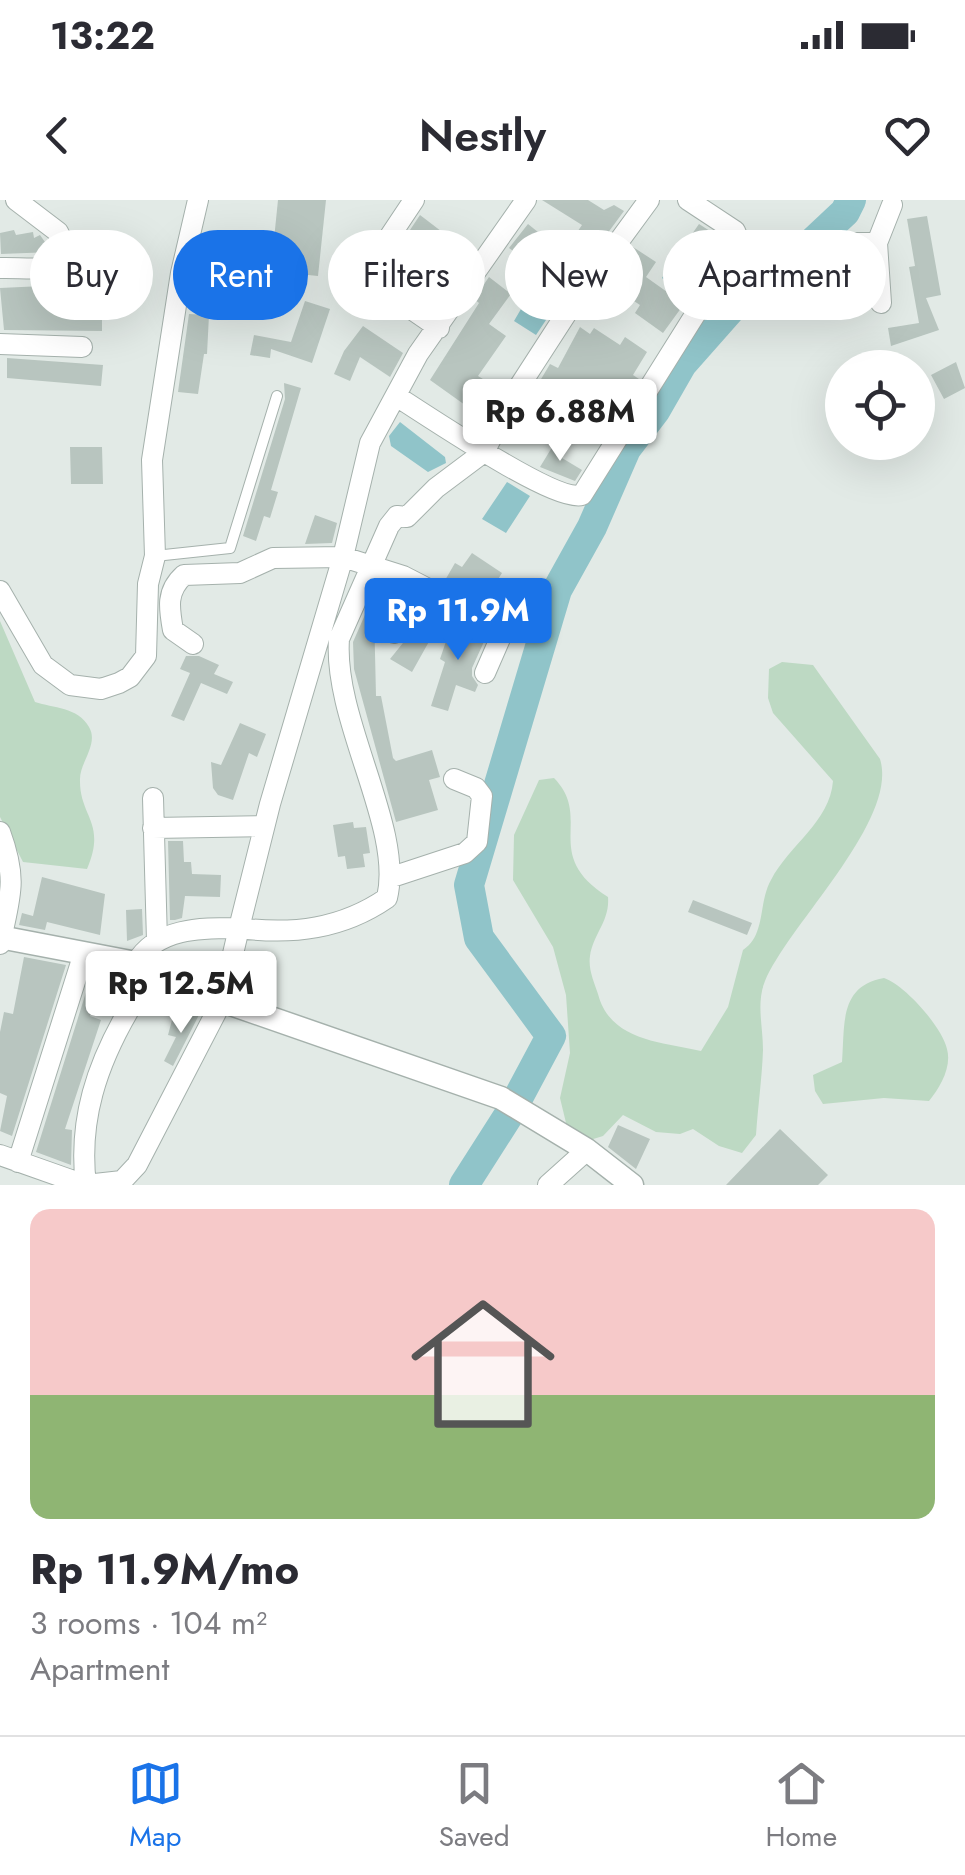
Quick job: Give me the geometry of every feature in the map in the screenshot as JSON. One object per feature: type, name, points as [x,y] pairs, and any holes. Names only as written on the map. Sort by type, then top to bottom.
[{"type":"street","points":[[0,268],[53,267],[72,260],[58,232],[16,200]]},
{"type":"street","points":[[0,591],[43,665],[70,685],[101,689],[130,677],[146,656],[148,584],[156,556],[152,460],[181,273],[198,200]]},
{"type":"street","points":[[414,200],[368,269],[366,278],[439,328]]},
{"type":"street","points":[[84,954],[9,1159],[86,1185],[122,1181],[132,1175],[222,1001],[264,826],[343,557],[370,443],[418,354],[526,200]]},
{"type":"street","points":[[136,963],[156,941],[194,930],[295,932],[357,917],[388,898],[392,877],[383,833],[354,741],[338,656],[339,639],[371,563],[397,516],[408,517],[436,488],[484,452],[516,392],[570,308],[649,200]]},
{"type":"street","points":[[688,200],[733,230]]},
{"type":"street","points":[[882,230],[892,205]]},
{"type":"street","points":[[396,396],[484,452],[564,495],[582,496],[692,320]]},
{"type":"street","points":[[0,344],[82,347]]},
{"type":"street","points":[[193,644],[172,630],[169,611],[170,593],[184,576],[240,573],[273,558],[343,557],[403,576],[498,624],[502,634],[486,673]]},
{"type":"street","points":[[394,633],[391,605],[403,576]]},
{"type":"street","points":[[392,877],[474,847],[482,826],[482,796],[476,788],[454,779]]},
{"type":"street","points":[[153,798],[156,941]]},
{"type":"street","points":[[153,828],[264,826]]},
{"type":"street","points":[[0,832],[11,866],[13,895],[0,940],[136,963],[222,1001],[501,1098],[552,1128],[583,1154],[632,1185]]},
{"type":"street","points":[[86,1185],[82,1137],[91,1097],[106,1049],[130,1008]]},
{"type":"street","points":[[548,1185],[583,1154]]},
{"type":"lane","points":[[156,556],[230,548],[277,396]]},
{"type":"green space","points":[[0,621],[35,702],[65,709],[89,727],[91,746],[80,779],[94,840],[87,869],[23,862],[0,817]]},
{"type":"green space","points":[[782,662],[813,665],[880,759],[881,784],[858,841],[765,981],[761,998],[763,1050],[756,1135],[742,1153],[719,1146],[693,1129],[680,1134],[656,1132],[623,1115],[603,1136],[590,1140],[567,1127],[560,1098],[570,1053],[566,995],[553,947],[513,880],[514,835],[539,780],[554,778],[570,808],[576,866],[608,897],[590,961],[604,1010],[639,1037],[701,1051],[728,1007],[743,950],[759,927],[771,880],[817,821],[830,796],[833,781],[773,713],[768,698],[769,669]]},
{"type":"green space","points":[[884,978],[912,998],[944,1040],[948,1063],[941,1084],[929,1101],[884,1098],[823,1104],[815,1091],[813,1075],[842,1062],[845,1021],[852,998],[869,982]]},
{"type":"water","points":[[515,320],[546,320],[536,335]]},
{"type":"water","points":[[400,422],[445,457],[446,463],[428,472],[391,446],[389,436]]},
{"type":"water","points":[[507,482],[530,496],[506,533],[482,519]]},
{"type":"building","points":[[278,200],[326,200],[318,276],[308,275],[308,230],[275,230]]},
{"type":"building","points":[[542,200],[588,200],[604,210],[614,205],[624,211],[610,230],[579,230],[582,225]]},
{"type":"building","points":[[420,215],[440,230],[410,230]]},
{"type":"building","points":[[927,216],[941,295],[926,298],[939,330],[891,346],[888,328],[919,323],[909,267],[915,266],[907,219]]},
{"type":"building","points":[[0,233],[30,233],[30,253],[1,254]]},
{"type":"building","points":[[643,254],[656,262],[646,277],[663,289],[663,320],[672,320],[663,333],[643,319]]},
{"type":"building","points":[[489,277],[505,289],[505,302],[489,324],[506,336],[478,376],[501,390],[492,407],[471,395],[465,405],[430,380],[468,320],[485,320],[485,283]]},
{"type":"building","points":[[30,287],[30,320],[102,320],[102,331],[4,330],[0,288]]},
{"type":"building","points":[[308,302],[328,308],[312,363],[271,349],[270,358],[250,355],[254,335],[291,342],[299,320],[308,320]]},
{"type":"building","points":[[188,320],[209,320],[207,354],[198,394],[178,392]]},
{"type":"building","points":[[363,326],[403,353],[390,377],[360,357],[350,381],[334,374],[344,351]]},
{"type":"building","points":[[580,327],[590,334],[594,328],[620,345],[625,337],[647,352],[633,375],[639,379],[629,394],[625,391],[609,416],[575,393],[565,410],[545,397],[526,429],[515,423],[550,364],[558,368]]},
{"type":"building","points":[[7,358],[103,365],[101,386],[7,378]]},
{"type":"building","points":[[956,362],[965,388],[944,399],[935,382],[935,373]]},
{"type":"building","points":[[284,383],[301,388],[271,490],[278,492],[270,518],[264,516],[256,541],[243,536],[285,399]]},
{"type":"building","points":[[554,444],[566,451],[562,458],[582,470],[575,481],[540,467]]},
{"type":"building","points":[[70,447],[102,447],[103,484],[71,484]]},
{"type":"building","points":[[315,515],[337,523],[332,543],[305,544]]},
{"type":"building","points":[[472,553],[502,573],[495,584],[489,581],[478,599],[444,582],[455,563],[462,567]]},
{"type":"building","points":[[379,583],[385,585],[378,613],[374,611],[376,696],[381,696],[393,758],[396,761],[432,750],[440,777],[429,780],[438,810],[396,822],[354,669],[353,642]]},
{"type":"building","points":[[410,595],[445,613],[412,672],[390,659],[407,638],[405,607]]},
{"type":"building","points":[[454,618],[487,635],[472,668],[478,685],[475,692],[456,685],[448,711],[431,706],[445,662],[440,659]]},
{"type":"building","points":[[186,656],[199,656],[219,665],[214,674],[233,682],[227,694],[201,683],[184,721],[171,716],[190,673],[180,669]]},
{"type":"building","points":[[240,723],[266,734],[257,757],[249,753],[233,800],[218,795],[213,788],[211,762],[221,765]]},
{"type":"building","points":[[353,822],[354,828],[366,827],[370,853],[363,854],[365,867],[347,869],[345,856],[338,857],[333,825]]},
{"type":"building","points":[[168,841],[183,841],[184,862],[191,862],[192,874],[221,875],[220,897],[185,896],[182,918],[175,920],[170,920]]},
{"type":"building","points":[[42,877],[105,894],[100,935],[47,922],[45,930],[19,925],[22,913],[33,916]]},
{"type":"building","points":[[693,900],[752,923],[747,935],[688,912]]},
{"type":"building","points":[[142,909],[143,935],[127,941],[126,910]]},
{"type":"building","points":[[24,957],[66,965],[12,1136],[0,1131],[7,1096],[0,1093],[0,1032],[4,1012],[13,1014]]},
{"type":"building","points":[[93,970],[127,977],[126,995],[119,1000],[99,991],[90,1016],[101,1020],[65,1129],[72,1130],[71,1165],[36,1152]]},
{"type":"building","points":[[197,1006],[202,1009],[173,1066],[164,1061],[176,1037],[168,1035],[172,1020],[186,1023]]},
{"type":"building","points":[[618,1125],[650,1139],[636,1169],[608,1147]]},
{"type":"building","points":[[780,1129],[828,1175],[818,1185],[726,1185]]},
{"type":"waterway","points":[[464,1185],[510,1113],[551,1036],[479,938],[469,885],[557,590],[592,527],[626,449],[655,411],[682,364],[735,304],[781,272],[845,212],[851,200]]}]
